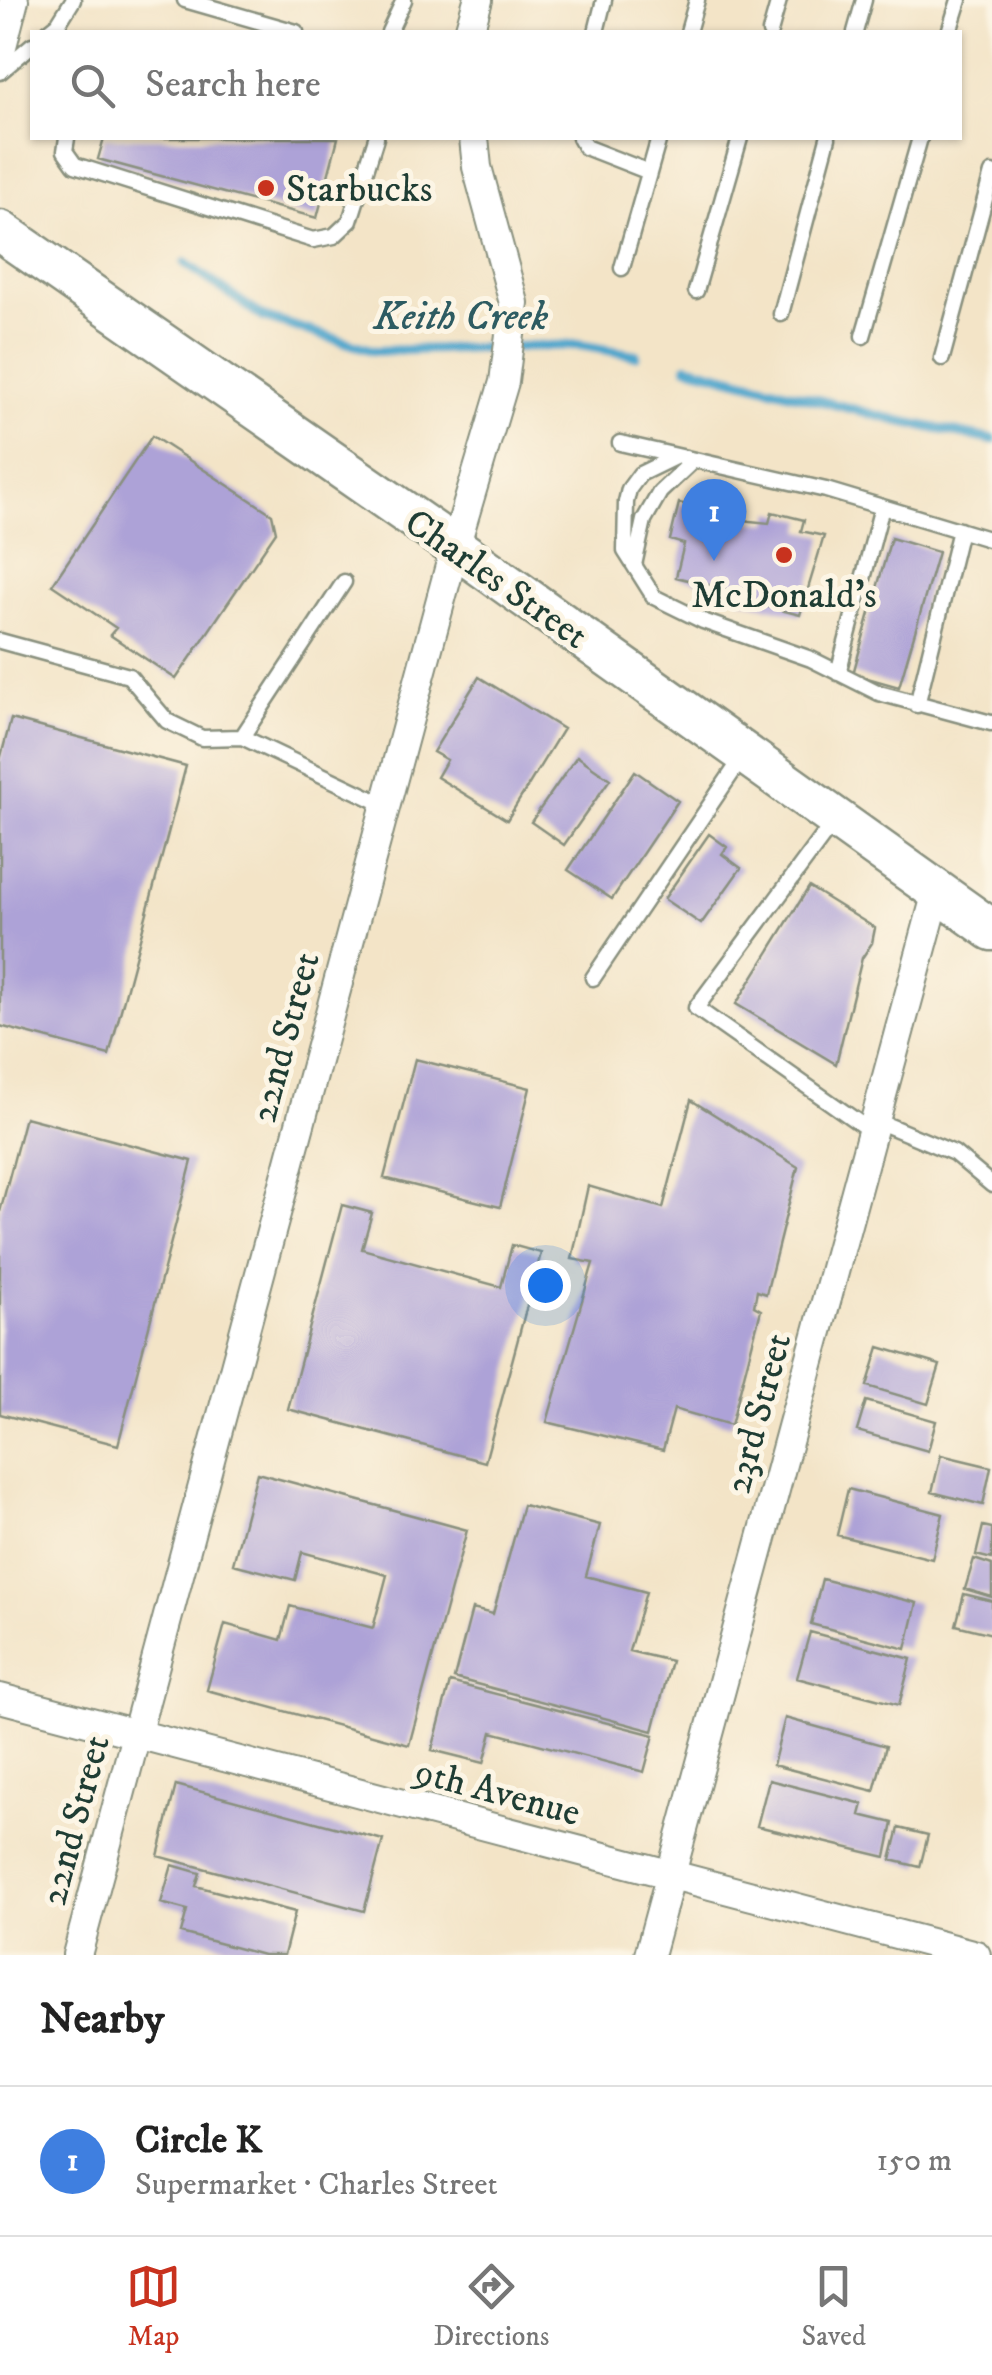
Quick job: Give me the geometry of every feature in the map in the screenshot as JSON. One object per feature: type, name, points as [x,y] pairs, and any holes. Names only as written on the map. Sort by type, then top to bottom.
[{"type":"main road","name":"Charles Street","points":[[0,230],[455,547],[992,930]]},
{"type":"street","points":[[0,54],[14,0]]},
{"type":"street","points":[[470,30],[478,0]]},
{"type":"street","name":"22nd Street","points":[[77,1955],[455,547],[504,382],[514,303],[477,167],[474,140]]},
{"type":"street","name":"23rd Street","points":[[650,1955],[937,892]]},
{"type":"street","name":"9th Avenue","points":[[0,1698],[976,1955]]},
{"type":"lane","points":[[50,30],[73,0]]},
{"type":"lane","points":[[184,0],[289,30]]},
{"type":"lane","points":[[390,30],[404,0]]},
{"type":"lane","points":[[596,30],[604,0]]},
{"type":"lane","points":[[689,30],[697,0]]},
{"type":"lane","points":[[771,30],[779,0]]},
{"type":"lane","points":[[856,30],[864,0]]},
{"type":"lane","points":[[950,30],[958,0]]},
{"type":"lane","points":[[0,72],[30,47]]},
{"type":"lane","points":[[67,140],[65,152],[75,165],[312,240],[334,236],[350,220],[375,140]]},
{"type":"lane","points":[[581,140],[585,148],[649,172]]},
{"type":"lane","points":[[622,268],[658,140]]},
{"type":"lane","points":[[696,291],[739,140]]},
{"type":"lane","points":[[781,314],[827,140]]},
{"type":"lane","points":[[863,336],[919,140]]},
{"type":"lane","points":[[942,358],[992,173]]},
{"type":"lane","points":[[620,442],[826,490],[992,540]]},
{"type":"lane","points":[[678,456],[640,474],[629,489],[625,550],[654,597],[703,621],[810,659],[879,694],[991,723]]},
{"type":"lane","points":[[634,566],[644,520],[660,492],[694,460]]},
{"type":"lane","points":[[838,673],[882,507]]},
{"type":"lane","points":[[917,705],[960,530]]},
{"type":"lane","points":[[242,736],[344,582]]},
{"type":"lane","points":[[0,640],[129,676],[167,721],[202,738],[242,736],[385,805]]},
{"type":"lane","points":[[593,978],[745,754]]},
{"type":"lane","points":[[836,820],[696,1008],[874,1126],[954,1153],[992,1185]]},
{"type":"building","name":"Starbucks","points":[[103,140],[337,140],[317,218],[98,159]]},
{"type":"building","points":[[152,436],[272,514],[276,532],[176,679],[110,635],[116,628],[52,585]]},
{"type":"building","points":[[679,503],[769,523],[772,512],[804,520],[801,531],[824,536],[800,615],[738,599],[740,593],[676,577],[684,544],[670,540]]},
{"type":"building","points":[[891,538],[938,552],[899,687],[853,674]]},
{"type":"building","points":[[479,677],[563,729],[507,820],[437,777],[447,760],[433,752]]},
{"type":"building","points":[[11,719],[186,766],[109,1055],[0,1026],[0,760]]},
{"type":"building","points":[[577,756],[610,779],[564,845],[531,822]]},
{"type":"building","points":[[635,771],[678,801],[612,899],[568,870]]},
{"type":"building","points":[[709,834],[727,847],[722,854],[741,868],[701,924],[664,899]]},
{"type":"building","points":[[809,887],[875,928],[872,943],[862,958],[836,1064],[736,1004]]},
{"type":"building","points":[[415,1059],[530,1088],[500,1207],[384,1178]]},
{"type":"building","points":[[691,1100],[798,1167],[766,1294],[757,1291],[754,1306],[761,1310],[731,1425],[674,1409],[663,1450],[547,1422],[593,1263],[572,1259],[588,1186],[663,1208]]},
{"type":"building","points":[[25,1117],[192,1161],[118,1445],[0,1414],[0,1212]]},
{"type":"building","points":[[342,1205],[372,1213],[362,1249],[501,1287],[512,1245],[541,1253],[485,1462],[288,1409]]},
{"type":"building","points":[[879,1347],[940,1365],[928,1404],[867,1386]]},
{"type":"building","points":[[866,1401],[936,1421],[928,1451],[857,1431]]},
{"type":"building","points":[[941,1455],[991,1467],[983,1505],[932,1492]]},
{"type":"building","points":[[257,1473],[467,1530],[409,1745],[207,1690],[225,1624],[281,1640],[290,1606],[373,1628],[387,1575],[302,1552],[295,1580],[233,1564]]},
{"type":"building","points":[[848,1489],[943,1514],[932,1559],[837,1535]]},
{"type":"building","points":[[523,1505],[600,1525],[586,1576],[646,1592],[629,1651],[671,1661],[653,1731],[454,1678],[472,1609],[493,1614]]},
{"type":"building","points":[[983,1526],[992,1528],[992,1559],[976,1555]]},
{"type":"building","points":[[974,1559],[992,1565],[992,1597],[965,1589]]},
{"type":"building","points":[[822,1579],[917,1603],[906,1649],[811,1624]]},
{"type":"building","points":[[964,1594],[992,1601],[992,1634],[956,1625]]},
{"type":"building","points":[[810,1632],[911,1659],[899,1705],[797,1678]]},
{"type":"building","points":[[450,1682],[654,1735],[644,1772],[492,1732],[484,1763],[432,1750]]},
{"type":"building","points":[[785,1718],[886,1746],[874,1791],[773,1765]]},
{"type":"building","points":[[769,1780],[863,1804],[860,1815],[893,1823],[886,1857],[757,1826]]},
{"type":"building","points":[[176,1785],[383,1840],[364,1911],[158,1856]]},
{"type":"building","points":[[899,1828],[928,1835],[920,1867],[891,1860]]},
{"type":"building","points":[[172,1865],[200,1873],[196,1886],[295,1912],[284,1955],[263,1955],[181,1933],[187,1910],[161,1903]]},
{"type":"waterway","name":"Keith Creek","points":[[185,263],[263,317],[375,351],[579,345],[636,355]]},
{"type":"waterway","name":"Keith Creek","points":[[687,366],[895,420],[992,440]]},
{"type":"place","name":"Starbucks","points":[[266,188]]},
{"type":"place","name":"McDonald's","points":[[784,555]]},
{"type":"place","name":"Circle K","points":[[714,561]]}]
